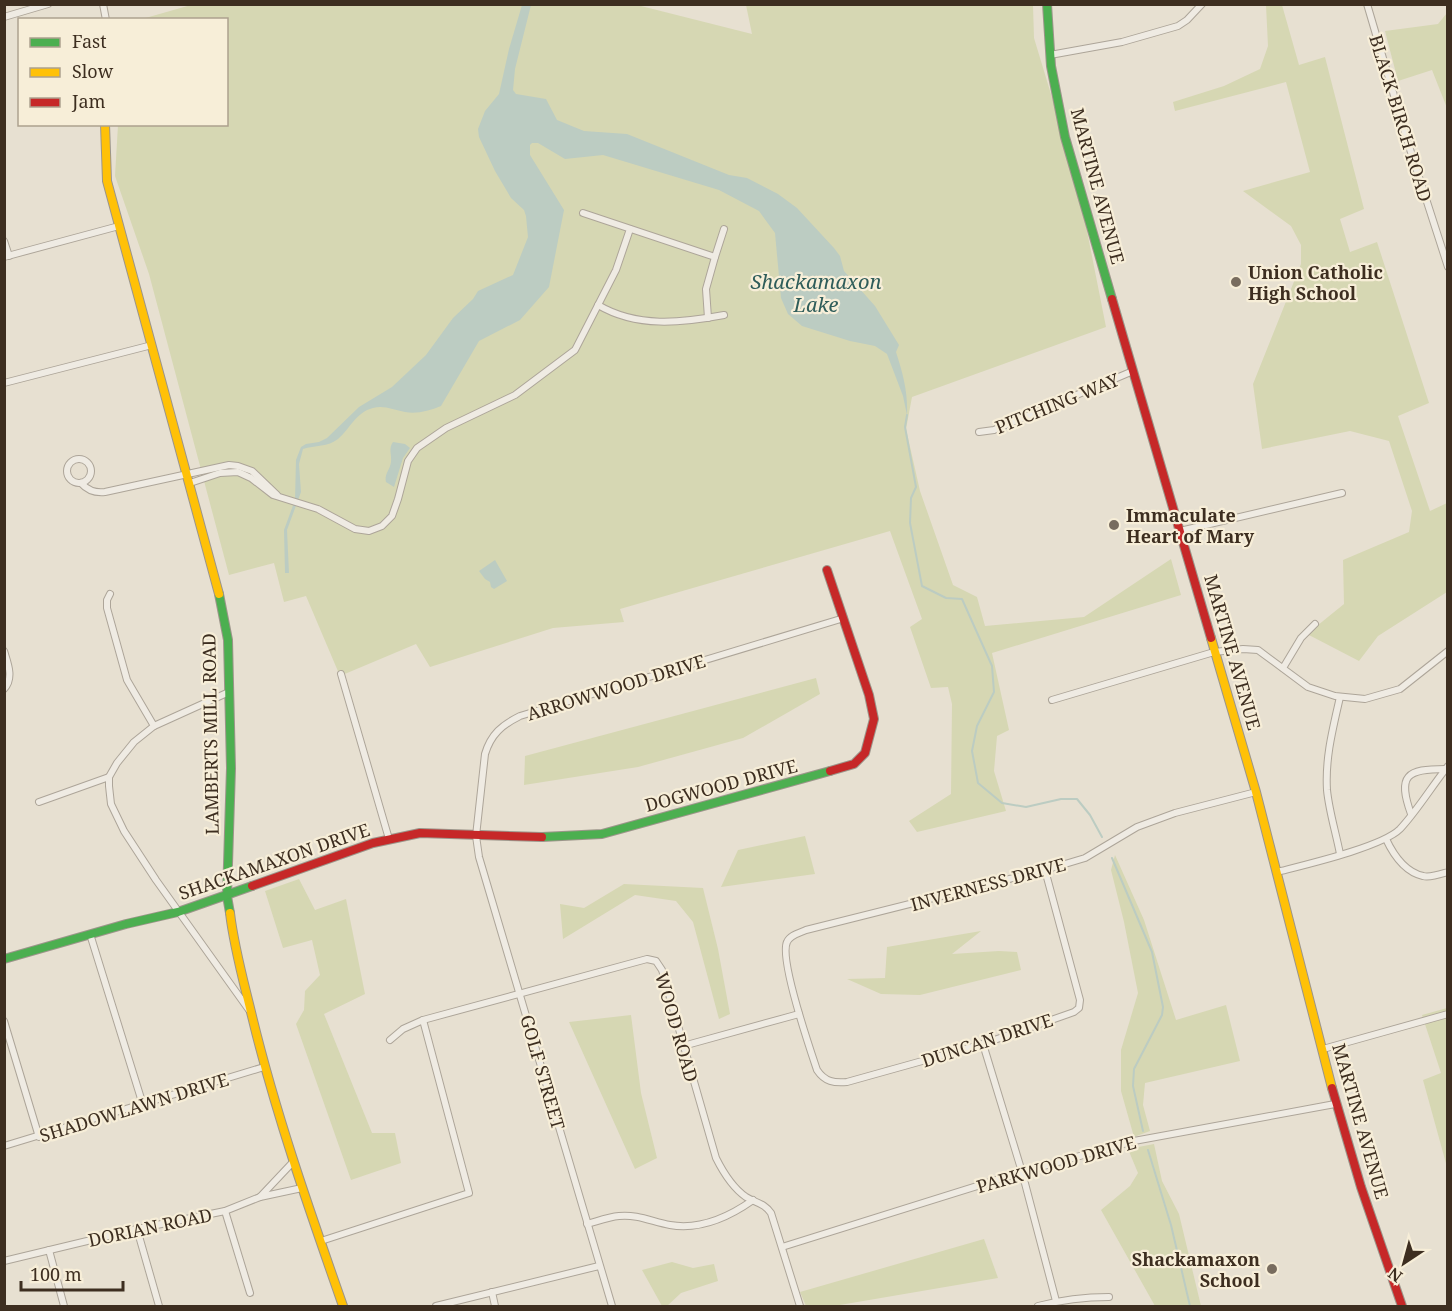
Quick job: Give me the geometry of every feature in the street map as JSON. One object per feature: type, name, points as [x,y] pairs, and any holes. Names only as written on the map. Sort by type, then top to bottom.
[{"type":"street","points":[[4,17],[48,4]]},
{"type":"street","name":"MARTINE AVENUE","points":[[1047,4],[1050,55],[1065,137],[1256,792],[1323,1049],[1335,1104],[1402,1306]]},
{"type":"street","points":[[1050,55],[1122,42],[1178,26],[1188,20],[1202,4]]},
{"type":"street","name":"BLACK BIRCH ROAD","points":[[1367,4],[1408,144],[1448,267]]},
{"type":"street","name":"LAMBERTS MILL ROAD","points":[[105,126],[107,181],[217,582],[227,633],[231,768],[226,896],[234,944],[264,1067],[302,1188],[343,1306]]},
{"type":"street","points":[[584,213],[715,257]]},
{"type":"street","points":[[4,241],[7,256],[119,226]]},
{"type":"street","points":[[81,483],[89,478],[91,470],[84,460],[76,459],[69,463],[66,471],[70,480],[81,483],[88,490],[96,493],[238,472],[280,498],[318,509],[356,529],[369,531],[382,526],[392,516],[408,461],[417,448],[446,428],[515,395],[571,354],[577,347],[616,270],[630,229]]},
{"type":"street","points":[[708,318],[706,289],[724,229]]},
{"type":"street","points":[[598,305],[620,316],[644,322],[724,315]]},
{"type":"street","points":[[4,383],[152,345]]},
{"type":"street","name":"PITCHING WAY","points":[[979,432],[994,430],[1133,371]]},
{"type":"street","points":[[1180,531],[1342,493]]},
{"type":"street","name":"DOGWOOD DRIVE","points":[[388,839],[420,834],[476,837],[582,837],[602,834],[854,764],[865,753],[874,719],[872,703],[827,570]]},
{"type":"street","points":[[110,594],[107,608],[127,680],[154,726]]},
{"type":"street","name":"ARROWWOOD DRIVE","points":[[476,837],[488,743],[494,733],[510,721],[520,716],[844,618]]},
{"type":"street","points":[[1283,668],[1297,644],[1315,624]]},
{"type":"street","points":[[1052,700],[1215,651],[1243,649],[1258,650],[1308,687],[1340,697],[1365,699],[1400,689],[1448,651]]},
{"type":"street","points":[[4,651],[10,670],[9,684],[4,689]]},
{"type":"street","name":"SHACKAMAXON DRIVE","points":[[4,959],[178,912],[388,839],[340,674]]},
{"type":"street","points":[[229,692],[154,726],[134,742],[117,762],[109,777],[111,804],[124,831],[178,912],[251,1013]]},
{"type":"street","points":[[1340,697],[1329,745],[1326,777],[1327,793],[1340,854]]},
{"type":"street","points":[[1277,872],[1340,854],[1386,838],[1399,830],[1446,767]]},
{"type":"street","points":[[1411,814],[1404,795],[1405,783],[1409,777],[1423,769],[1446,767]]},
{"type":"street","points":[[39,802],[109,777]]},
{"type":"street","name":"INVERNESS DRIVE","points":[[799,1014],[786,959],[786,943],[790,937],[807,930],[1085,858],[1137,827],[1175,813],[1256,792]]},
{"type":"street","name":"GOLF STREET","points":[[476,837],[479,857],[612,1306]]},
{"type":"street","points":[[1386,838],[1393,854],[1408,868],[1424,877],[1448,872]]},
{"type":"street","name":"DUNCAN DRIVE","points":[[799,1014],[817,1070],[833,1083],[847,1082],[983,1044],[1074,1012],[1079,1008],[1080,1000],[1045,870]]},
{"type":"street","points":[[90,934],[143,1104]]},
{"type":"street","name":"WOOD ROAD","points":[[390,1040],[403,1029],[423,1020],[646,959],[656,961],[662,970],[716,1158],[725,1176],[740,1192],[766,1207],[771,1213],[800,1306]]},
{"type":"street","points":[[683,1046],[799,1014]]},
{"type":"street","points":[[1323,1049],[1448,1014]]},
{"type":"street","points":[[321,1241],[469,1193],[423,1020]]},
{"type":"street","points":[[4,1021],[39,1137]]},
{"type":"street","points":[[983,1044],[1022,1172],[1056,1301]]},
{"type":"street","name":"SHADOWLAWN DRIVE","points":[[4,1146],[264,1067]]},
{"type":"street","name":"PARKWOOD DRIVE","points":[[782,1247],[1022,1172],[1134,1141],[1335,1104]]},
{"type":"street","name":"DORIAN ROAD","points":[[260,1197],[294,1162]]},
{"type":"street","name":"DORIAN ROAD","points":[[4,1261],[137,1229],[225,1211],[260,1197],[302,1188]]},
{"type":"street","points":[[587,1224],[630,1215],[669,1225],[695,1226],[725,1216],[753,1200]]},
{"type":"street","points":[[225,1211],[249,1293]]},
{"type":"street","points":[[137,1229],[159,1306]]},
{"type":"street","points":[[49,1250],[64,1306]]},
{"type":"street","points":[[436,1306],[599,1266]]},
{"type":"street","points":[[492,1292],[495,1306]]},
{"type":"street","points":[[1038,1306],[1056,1301],[1109,1297]]},
{"type":"green space","points":[[191,5],[637,5],[752,34],[746,5],[1033,5],[1034,38],[1060,124],[1086,226],[1106,327],[912,397],[906,429],[920,491],[953,585],[977,597],[985,626],[1084,617],[1171,559],[1181,595],[992,653],[1009,730],[997,736],[994,771],[1006,811],[917,832],[909,821],[951,794],[952,704],[948,687],[931,688],[910,627],[922,619],[890,531],[620,609],[624,622],[553,628],[430,667],[416,644],[340,676],[306,596],[284,602],[274,563],[229,575],[149,274],[115,176],[118,126],[228,126],[228,18],[146,18]]},
{"type":"green space","points":[[1266,5],[1282,5],[1299,65],[1325,57],[1364,209],[1340,219],[1350,252],[1377,242],[1429,403],[1398,416],[1430,511],[1447,503],[1447,592],[1378,636],[1359,661],[1307,634],[1344,604],[1343,560],[1409,532],[1412,511],[1389,441],[1350,431],[1262,449],[1253,384],[1301,264],[1301,245],[1291,226],[1243,191],[1310,172],[1286,82],[1175,111],[1173,102],[1224,86],[1260,69],[1268,46]]},
{"type":"green space","points":[[1447,13],[1447,108],[1432,70],[1398,81],[1385,31],[1438,24]]},
{"type":"green space","points":[[816,678],[820,694],[743,738],[638,767],[524,785],[525,756]]},
{"type":"green space","points":[[805,836],[815,874],[721,887],[738,850]]},
{"type":"green space","points":[[1115,855],[1144,920],[1176,1020],[1226,1005],[1240,1061],[1145,1083],[1143,1105],[1150,1131],[1134,1137],[1121,1091],[1121,1050],[1138,993],[1111,870]]},
{"type":"green space","points":[[299,879],[315,910],[346,899],[365,994],[324,1014],[372,1133],[395,1133],[401,1163],[351,1180],[296,1024],[304,1010],[305,991],[320,975],[312,940],[283,948],[265,891]]},
{"type":"green space","points":[[624,884],[703,888],[718,949],[730,1014],[719,1019],[693,922],[676,901],[635,895],[563,939],[560,904],[584,908]]},
{"type":"green space","points":[[981,931],[952,954],[1017,952],[1021,970],[920,995],[881,994],[847,979],[885,978],[887,947]]},
{"type":"green space","points":[[1447,1008],[1447,1167],[1423,1080],[1441,1073],[1422,1015]]},
{"type":"green space","points":[[631,1015],[641,1093],[657,1158],[635,1169],[569,1022]]},
{"type":"green space","points":[[1154,1144],[1162,1181],[1179,1214],[1201,1306],[1155,1306],[1101,1210],[1130,1186],[1138,1173],[1128,1149]]},
{"type":"green space","points":[[984,1239],[998,1278],[834,1306],[806,1306],[800,1292]]},
{"type":"green space","points":[[672,1262],[693,1268],[714,1264],[718,1281],[681,1293],[667,1306],[662,1306],[642,1270]]},
{"type":"water","name":"Shackamaxon Lake","points":[[522,5],[531,5],[515,69],[513,90],[516,94],[546,99],[557,120],[584,131],[627,134],[729,175],[747,178],[778,194],[797,208],[840,256],[844,271],[875,306],[899,345],[896,352],[905,383],[907,415],[903,396],[887,354],[875,346],[802,326],[788,314],[781,298],[775,233],[759,211],[719,190],[603,155],[565,159],[538,143],[532,143],[530,155],[564,210],[549,287],[520,320],[479,341],[441,406],[414,413],[385,407],[373,408],[362,413],[334,442],[303,449],[299,464],[301,492],[287,530],[289,573],[285,573],[284,530],[295,500],[296,460],[301,447],[327,438],[359,407],[392,387],[426,355],[453,318],[478,291],[513,275],[528,237],[526,216],[524,210],[511,198],[495,171],[479,137],[478,129],[485,111],[499,94]]},
{"type":"water","points":[[393,442],[405,444],[410,448],[403,458],[394,487],[386,482]]},
{"type":"water","points":[[495,560],[507,581],[494,589],[479,571]]},
{"type":"waterway","points":[[907,415],[905,427],[916,487],[911,498],[910,523],[922,586],[946,598],[962,599],[992,666],[994,692],[977,726],[972,751],[978,783],[1002,803],[1026,807],[1061,799],[1077,799],[1090,815],[1102,837]]},
{"type":"waterway","points":[[1112,858],[1152,952],[1163,1007],[1162,1015],[1134,1069],[1133,1086],[1143,1131]]},
{"type":"waterway","points":[[1148,1150],[1171,1225],[1190,1306]]},
{"type":"traffic: fast","points":[[1047,4],[1051,66],[1065,137],[1112,299]]},
{"type":"traffic: fast","points":[[219,594],[228,640],[231,768],[227,896],[230,913]]},
{"type":"traffic: fast","points":[[542,837],[602,834],[830,771]]},
{"type":"traffic: fast","points":[[4,959],[126,924],[178,912],[252,886]]},
{"type":"traffic: slow","points":[[105,126],[107,181],[219,594]]},
{"type":"traffic: slow","points":[[1211,638],[1256,792],[1332,1088]]},
{"type":"traffic: slow","points":[[230,913],[239,963],[260,1049],[305,1197],[343,1306]]},
{"type":"traffic: jam","points":[[1112,299],[1211,638]]},
{"type":"traffic: jam","points":[[827,570],[869,695],[874,719],[865,753],[854,764],[830,771]]},
{"type":"traffic: jam","points":[[252,886],[373,843],[420,833],[542,837]]},
{"type":"traffic: jam","points":[[1332,1088],[1361,1187],[1402,1306]]},
{"type":"place","name":"Union Catholic High School","points":[[1236,282]]},
{"type":"place","name":"Immaculate Heart of Mary","points":[[1114,525]]},
{"type":"place","name":"Shackamaxon School","points":[[1272,1269]]}]
